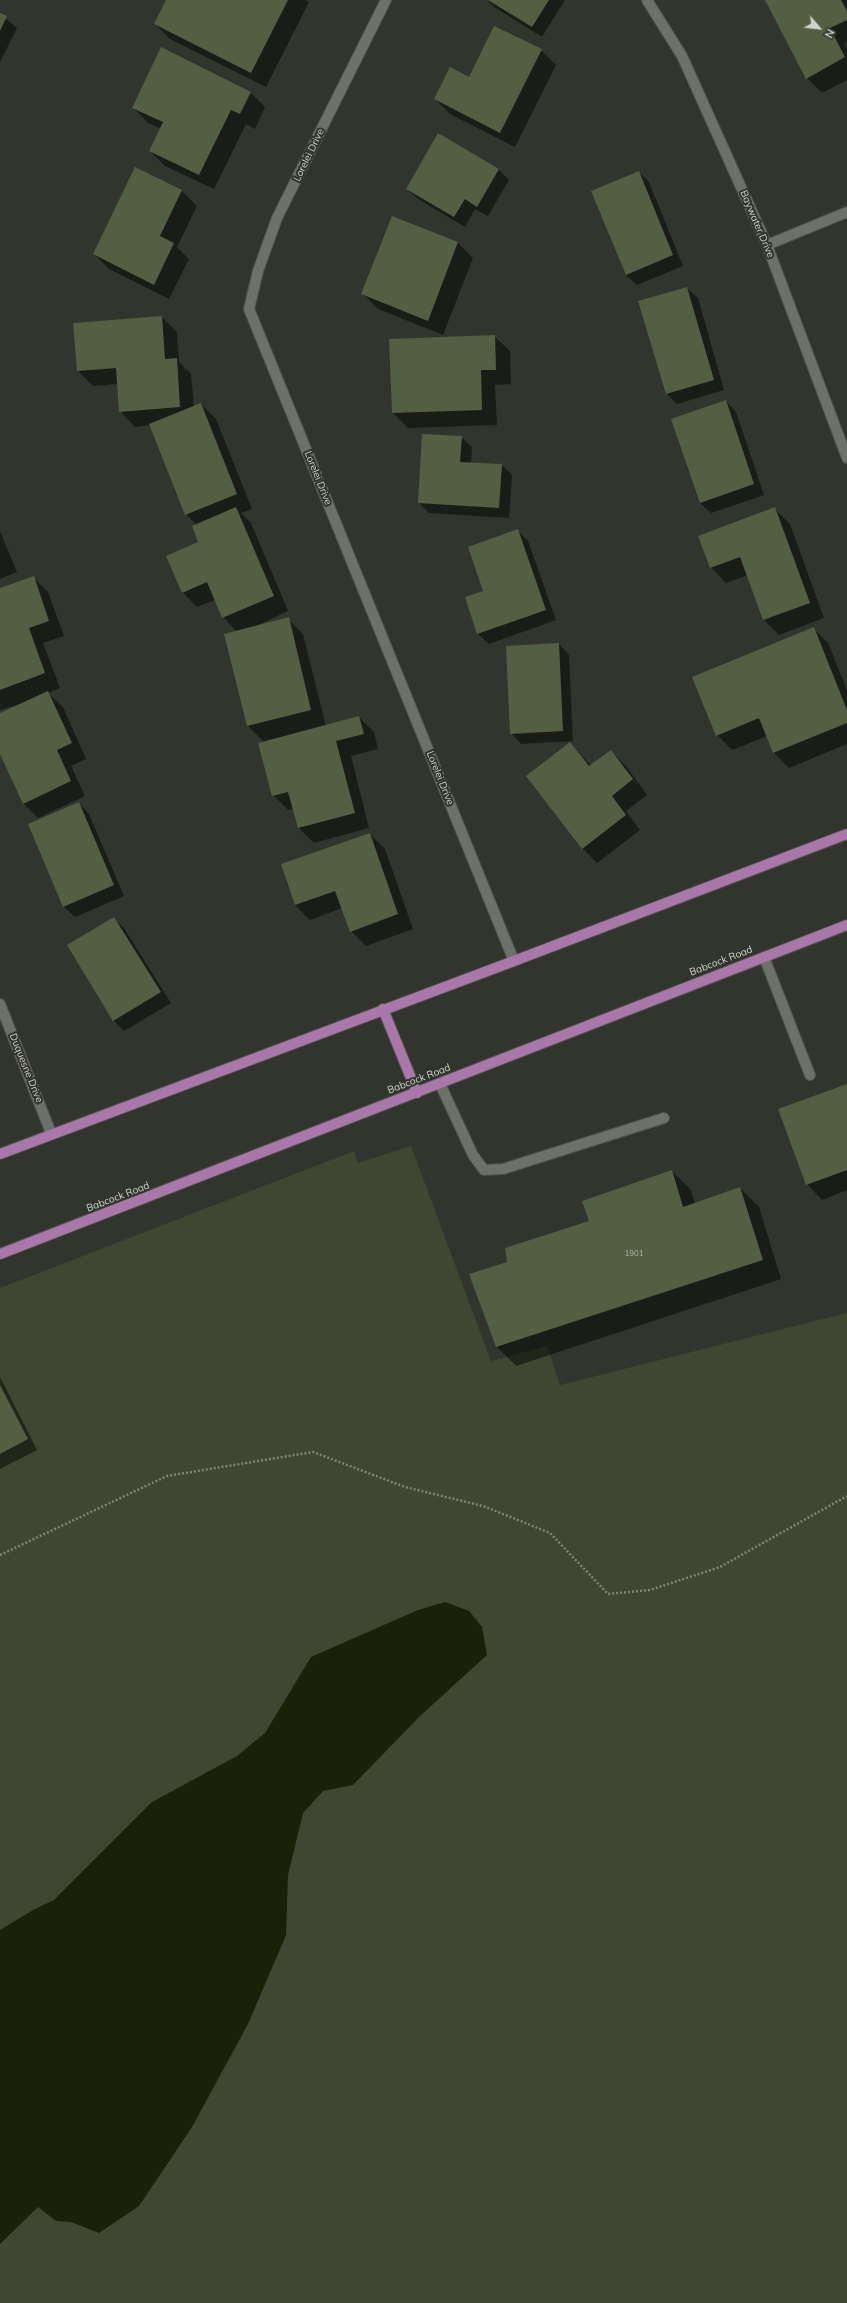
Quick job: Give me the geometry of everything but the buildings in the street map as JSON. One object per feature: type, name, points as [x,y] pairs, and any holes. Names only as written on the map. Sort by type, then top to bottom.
[{"type":"main road","points":[[0,1154],[51,1133],[514,961],[847,834]]},
{"type":"main road","name":"Babcock Road","points":[[0,1254],[847,925]]},
{"type":"main road","points":[[383,1009],[417,1093]]},
{"type":"street","name":"Lorelei Drive","points":[[386,0],[277,218],[258,271],[249,309],[514,961]]},
{"type":"street","name":"Baywater Drive","points":[[647,0],[682,56],[767,245],[847,458]]},
{"type":"street","points":[[767,245],[847,212]]},
{"type":"street","points":[[764,957],[810,1075]]},
{"type":"street","name":"Duquesne Drive","points":[[0,1004],[51,1133]]},
{"type":"street","points":[[440,1084],[473,1155],[484,1170],[503,1169],[664,1118]]},
{"type":"path","points":[[0,1555],[167,1476],[313,1452],[405,1487],[483,1506],[550,1533],[608,1594],[650,1590],[720,1566],[847,1496]]},
{"type":"shaded area","points":[[411,1146],[491,1361],[547,1346],[560,1385],[847,1313],[847,2303],[0,2303],[0,1288],[354,1151],[358,1163]]},
{"type":"shaded area","points":[[445,1602],[469,1611],[482,1627],[487,1655],[420,1716],[353,1785],[323,1791],[303,1813],[288,1875],[286,1935],[248,2024],[192,2127],[139,2206],[99,2233],[71,2222],[56,2221],[38,2207],[0,2244],[0,1930],[33,1910],[54,1900],[152,1802],[237,1756],[265,1733],[311,1657],[418,1610]]}]
